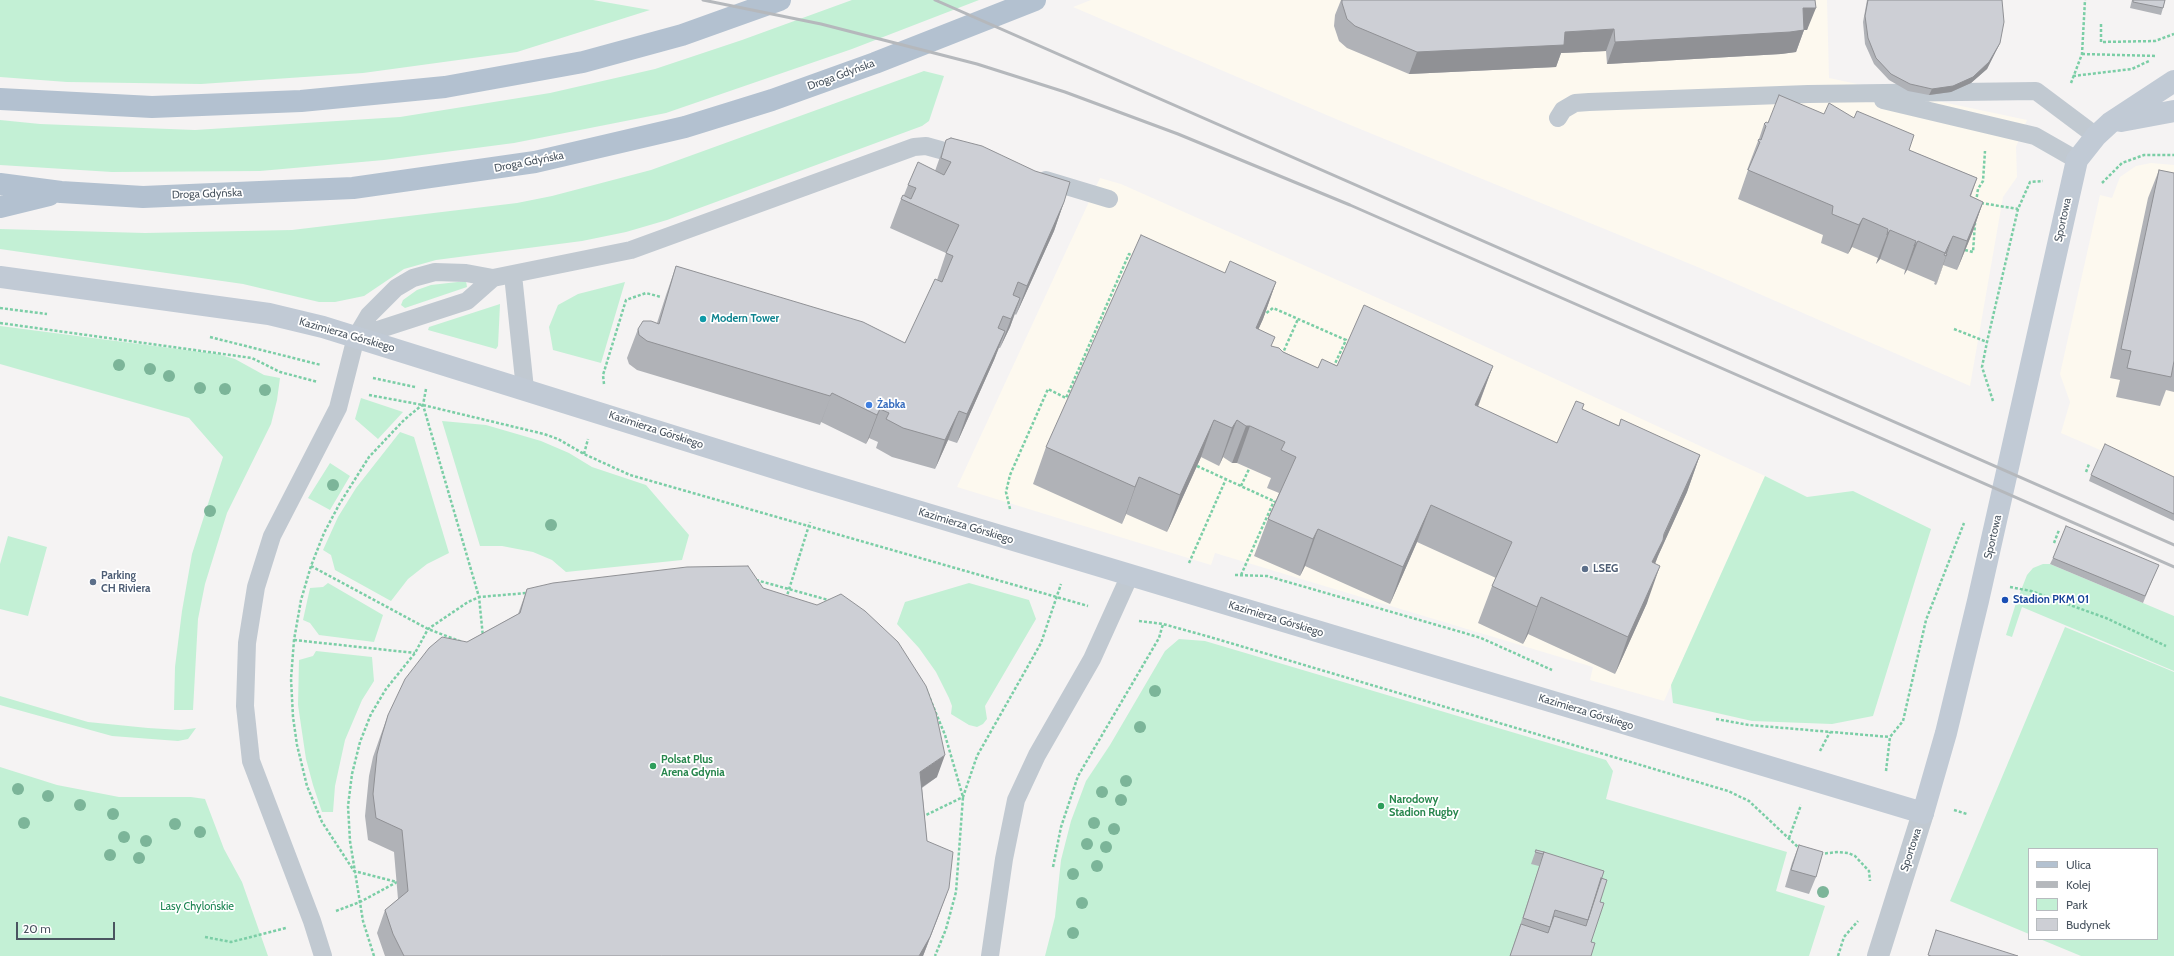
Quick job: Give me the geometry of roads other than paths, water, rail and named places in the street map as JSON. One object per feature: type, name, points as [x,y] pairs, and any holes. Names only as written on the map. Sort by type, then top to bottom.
[{"type":"main road","points":[[0,99],[152,107],[301,101],[445,87],[583,62],[682,35],[780,0]]},
{"type":"main road","name":"Droga Gdyńska","points":[[0,184],[61,192],[143,197],[353,188],[535,162],[685,128],[772,100],[875,63],[1035,0]]},
{"type":"main road","points":[[0,207],[61,192]]},
{"type":"street","name":"Sportowa","points":[[1878,956],[1924,813],[1946,732],[1978,601],[2077,160],[2103,130],[2174,81]]},
{"type":"street","points":[[2103,130],[2174,111]]},
{"type":"street","name":"Kazimierza Górskiego","points":[[0,277],[269,314],[356,337],[800,476],[1924,813]]},
{"type":"lane","points":[[1558,118],[1563,110],[1574,103],[1589,102],[1857,94],[2036,91],[2103,130]]},
{"type":"lane","points":[[1857,94],[2035,136],[2077,160]]},
{"type":"lane","points":[[323,956],[312,921],[251,761],[245,706],[247,643],[256,587],[272,536],[338,408],[356,337],[369,315],[396,288],[413,278],[443,272],[466,273],[493,278],[631,250],[914,147],[926,146],[978,161]]},
{"type":"lane","points":[[1040,198],[1038,178],[1109,199]]},
{"type":"lane","points":[[513,275],[525,389]]},
{"type":"lane","points":[[356,337],[467,301],[493,278]]},
{"type":"lane","points":[[990,956],[1004,859],[1016,800],[1037,755],[1092,659],[1130,575]]},
{"type":"railway","points":[[703,0],[821,24],[977,64],[1065,92],[1178,134],[1350,205],[2174,567]]},
{"type":"railway","points":[[935,0],[2174,545]]},
{"type":"place","name":"Modern Tower","points":[[703,319]]},
{"type":"place","name":"Żabka","points":[[869,405]]},
{"type":"place","name":"LSEG","points":[[1585,569]]},
{"type":"place","name":"Parking CH Riviera","points":[[93,582]]},
{"type":"place","name":"Stadion PKM 01","points":[[2005,600]]},
{"type":"place","name":"Polsat Plus Arena Gdynia","points":[[653,766]]},
{"type":"place","name":"Narodowy Stadion Rugby","points":[[1381,806]]},
{"type":"park label","name":"Lasy Chylońskie","points":[[197,907]]}]
